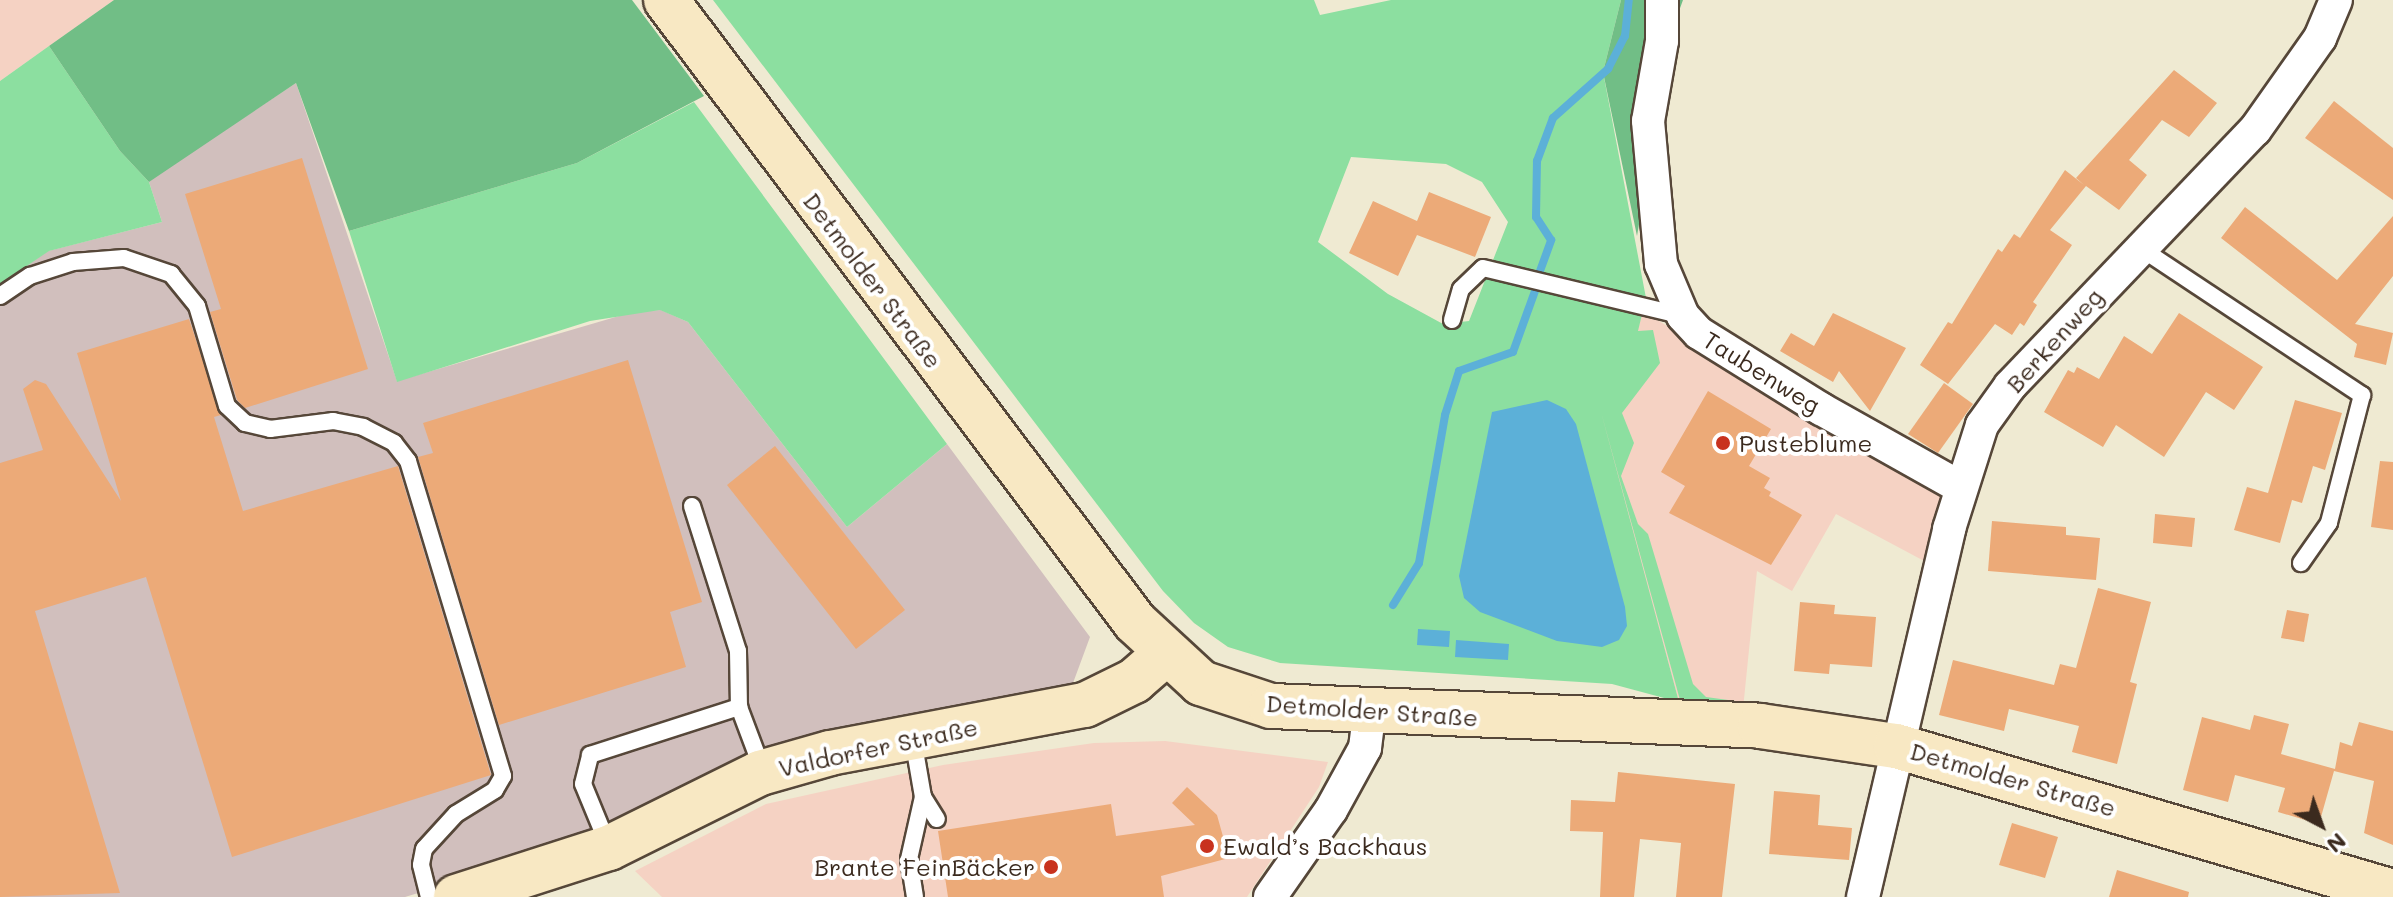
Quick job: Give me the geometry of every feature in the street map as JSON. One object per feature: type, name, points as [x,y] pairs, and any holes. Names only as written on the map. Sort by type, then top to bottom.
[{"type":"main road","name":"Detmolder Straße","points":[[679,5],[914,336],[1164,655],[1201,683],[1271,706],[1369,714],[1760,726],[1896,746],[2393,892]]},
{"type":"main road","name":"Valdorfer Straße","points":[[456,897],[609,848],[764,773],[830,753],[1085,705],[1134,681],[1164,655]]},
{"type":"street","name":"Taubenweg","points":[[1662,0],[1662,41],[1648,121],[1661,264],[1683,316],[1699,333],[1821,409],[1960,487]]},
{"type":"street","name":"Berkenweg","points":[[1863,897],[1896,746],[1960,487],[1982,425],[2010,386],[2139,247],[2255,130],[2320,38],[2336,0]]},
{"type":"street","points":[[1270,897],[1331,810],[1365,748],[1369,714]]},
{"type":"lane","points":[[2139,247],[2362,395],[2329,523],[2301,563]]},
{"type":"lane","points":[[0,296],[30,276],[73,262],[124,258],[171,274],[197,306],[227,406],[245,423],[270,429],[333,421],[363,427],[394,443],[408,461],[503,776],[495,790],[456,814],[424,849],[421,865],[429,897]]},
{"type":"lane","points":[[1452,320],[1461,289],[1483,268],[1683,316]]},
{"type":"lane","points":[[692,506],[738,651],[739,707],[764,773]]},
{"type":"lane","points":[[609,848],[583,784],[590,755],[739,707]]},
{"type":"lane","points":[[913,737],[923,797],[909,859],[915,897]]},
{"type":"lane","points":[[923,797],[937,819]]},
{"type":"shaded area","points":[[0,0],[114,0],[0,81]]},
{"type":"shaded area","points":[[296,83],[397,381],[636,311],[661,310],[688,322],[847,527],[947,444],[1090,637],[1073,683],[759,750],[547,854],[405,897],[0,897],[0,284],[48,251],[162,222],[149,182],[152,178]]},
{"type":"shaded area","points":[[1643,311],[1806,413],[1933,483],[1943,499],[1926,562],[1836,514],[1792,591],[1757,571],[1743,709],[1679,702],[1600,414],[1624,380]]},
{"type":"shaded area","points":[[1165,741],[1328,762],[1319,787],[1247,897],[662,897],[635,871],[766,804],[943,765],[1094,743]]},
{"type":"green space","points":[[114,0],[632,0],[704,96],[577,163],[349,231],[296,83],[149,182],[120,151],[49,46]]},
{"type":"green space","points":[[713,0],[1314,0],[1320,15],[1391,0],[1621,0],[1603,72],[1646,298],[1638,331],[1653,330],[1660,363],[1622,413],[1634,443],[1621,476],[1638,524],[1648,534],[1693,684],[1706,697],[1743,702],[1741,708],[1680,700],[1601,412],[1679,702],[1612,684],[1280,663],[1228,647],[1194,623],[1163,591]],"holes":[[[1351,157],[1446,164],[1482,182],[1508,222],[1469,321],[1443,324],[1388,294],[1318,242]]]},
{"type":"green space","points":[[1621,0],[1683,0],[1671,33],[1637,236],[1603,72]]},
{"type":"green space","points":[[49,46],[120,151],[149,182],[162,222],[49,251],[0,284],[0,81]]},
{"type":"green space","points":[[694,102],[947,444],[847,527],[688,322],[660,310],[590,321],[397,382],[349,231],[577,163]]},
{"type":"water","points":[[1547,400],[1566,409],[1576,424],[1625,607],[1627,626],[1619,640],[1602,647],[1557,641],[1480,612],[1464,598],[1459,576],[1492,412]]},
{"type":"water","points":[[1418,629],[1450,631],[1449,647],[1417,645]]},
{"type":"water","points":[[1456,640],[1509,644],[1508,660],[1455,657]]},
{"type":"building","points":[[2174,70],[2217,103],[2189,137],[2162,120],[2129,160],[2147,175],[2119,210],[2086,186],[2050,230],[2072,245],[2033,302],[2037,305],[2024,326],[2020,323],[2012,335],[1995,324],[1948,384],[1920,365],[1948,322],[1952,324],[1998,249],[2002,252],[2014,234],[2020,238],[2065,170],[2084,185],[2076,178]]},
{"type":"building","points":[[2334,101],[2393,148],[2393,200],[2305,138]]},
{"type":"building","points":[[302,158],[368,369],[245,408],[237,400],[210,312],[221,309],[185,194]]},
{"type":"building","points":[[1429,192],[1491,217],[1475,257],[1417,235],[1398,276],[1349,253],[1373,201],[1417,221]]},
{"type":"building","points":[[2245,207],[2337,280],[2393,216],[2393,276],[2355,324],[2393,333],[2386,365],[2354,357],[2357,344],[2221,238]]},
{"type":"building","points":[[1833,313],[1906,348],[1870,411],[1839,371],[1833,382],[1780,351],[1791,333],[1814,346]]},
{"type":"building","points":[[2179,313],[2263,367],[2234,410],[2206,392],[2164,457],[2116,425],[2103,447],[2044,412],[2068,370],[2074,373],[2077,367],[2099,379],[2124,336],[2152,354]]},
{"type":"building","points":[[189,319],[221,415],[214,417],[243,511],[398,466],[491,775],[232,857],[146,577],[35,611],[120,893],[0,897],[0,463],[43,450],[23,389],[35,380],[46,384],[121,501],[77,353]]},
{"type":"building","points":[[628,360],[702,602],[670,612],[686,667],[499,725],[418,457],[433,453],[423,423]]},
{"type":"building","points":[[1944,383],[1973,404],[1938,453],[1908,434]]},
{"type":"building","points":[[1708,391],[1771,429],[1749,466],[1770,478],[1764,488],[1771,492],[1769,496],[1802,515],[1771,565],[1669,513],[1685,486],[1661,472]]},
{"type":"building","points":[[2295,400],[2342,413],[2325,470],[2313,466],[2302,503],[2292,500],[2280,543],[2234,530],[2247,487],[2268,493]]},
{"type":"building","points":[[775,446],[905,610],[856,649],[727,485]]},
{"type":"building","points":[[2380,461],[2393,462],[2393,530],[2371,527]]},
{"type":"building","points":[[2155,514],[2195,518],[2192,547],[2153,543]]},
{"type":"building","points":[[1992,521],[2066,527],[2066,535],[2100,538],[2096,580],[1988,571]]},
{"type":"building","points":[[2098,588],[2151,602],[2130,682],[2137,684],[2117,764],[2072,752],[2079,726],[2009,709],[2004,731],[1939,715],[1953,660],[2054,685],[2060,664],[2076,668]]},
{"type":"building","points":[[1800,602],[1835,605],[1834,614],[1876,617],[1872,667],[1830,664],[1829,674],[1794,671]]},
{"type":"building","points":[[2287,610],[2309,614],[2304,642],[2281,638]]},
{"type":"building","points":[[2254,715],[2289,724],[2281,754],[2335,769],[2340,742],[2352,746],[2359,722],[2393,731],[2393,845],[2364,833],[2374,781],[2334,771],[2319,824],[2278,812],[2285,788],[2235,775],[2228,802],[2183,790],[2202,717],[2250,730]]},
{"type":"building","points":[[1618,772],[1735,784],[1722,897],[1676,897],[1681,843],[1640,839],[1634,897],[1600,897],[1603,832],[1570,831],[1571,800],[1615,802]]},
{"type":"building","name":"Brante FeinBäcker","points":[[1187,787],[1217,815],[1229,858],[1161,876],[1164,897],[948,897],[938,831],[1111,804],[1116,836],[1195,825],[1172,803]]},
{"type":"building","points":[[1774,791],[1820,795],[1818,825],[1852,828],[1849,860],[1769,854]]},
{"type":"building","points":[[2012,823],[2058,837],[2045,878],[1999,865]]},
{"type":"building","points":[[2117,870],[2189,892],[2188,897],[2109,897]]},
{"type":"waterway","points":[[1540,271],[1551,240],[1536,217],[1537,161],[1553,118],[1608,69],[1625,36],[1629,0]]},
{"type":"waterway","points":[[1393,605],[1419,563],[1445,415],[1459,371],[1513,352],[1536,288]]},
{"type":"place","name":"Pusteblume","points":[[1723,443]]},
{"type":"place","name":"Ewald’s Backhaus","points":[[1207,846]]},
{"type":"place","name":"Brante FeinBäcker","points":[[1051,867]]}]
